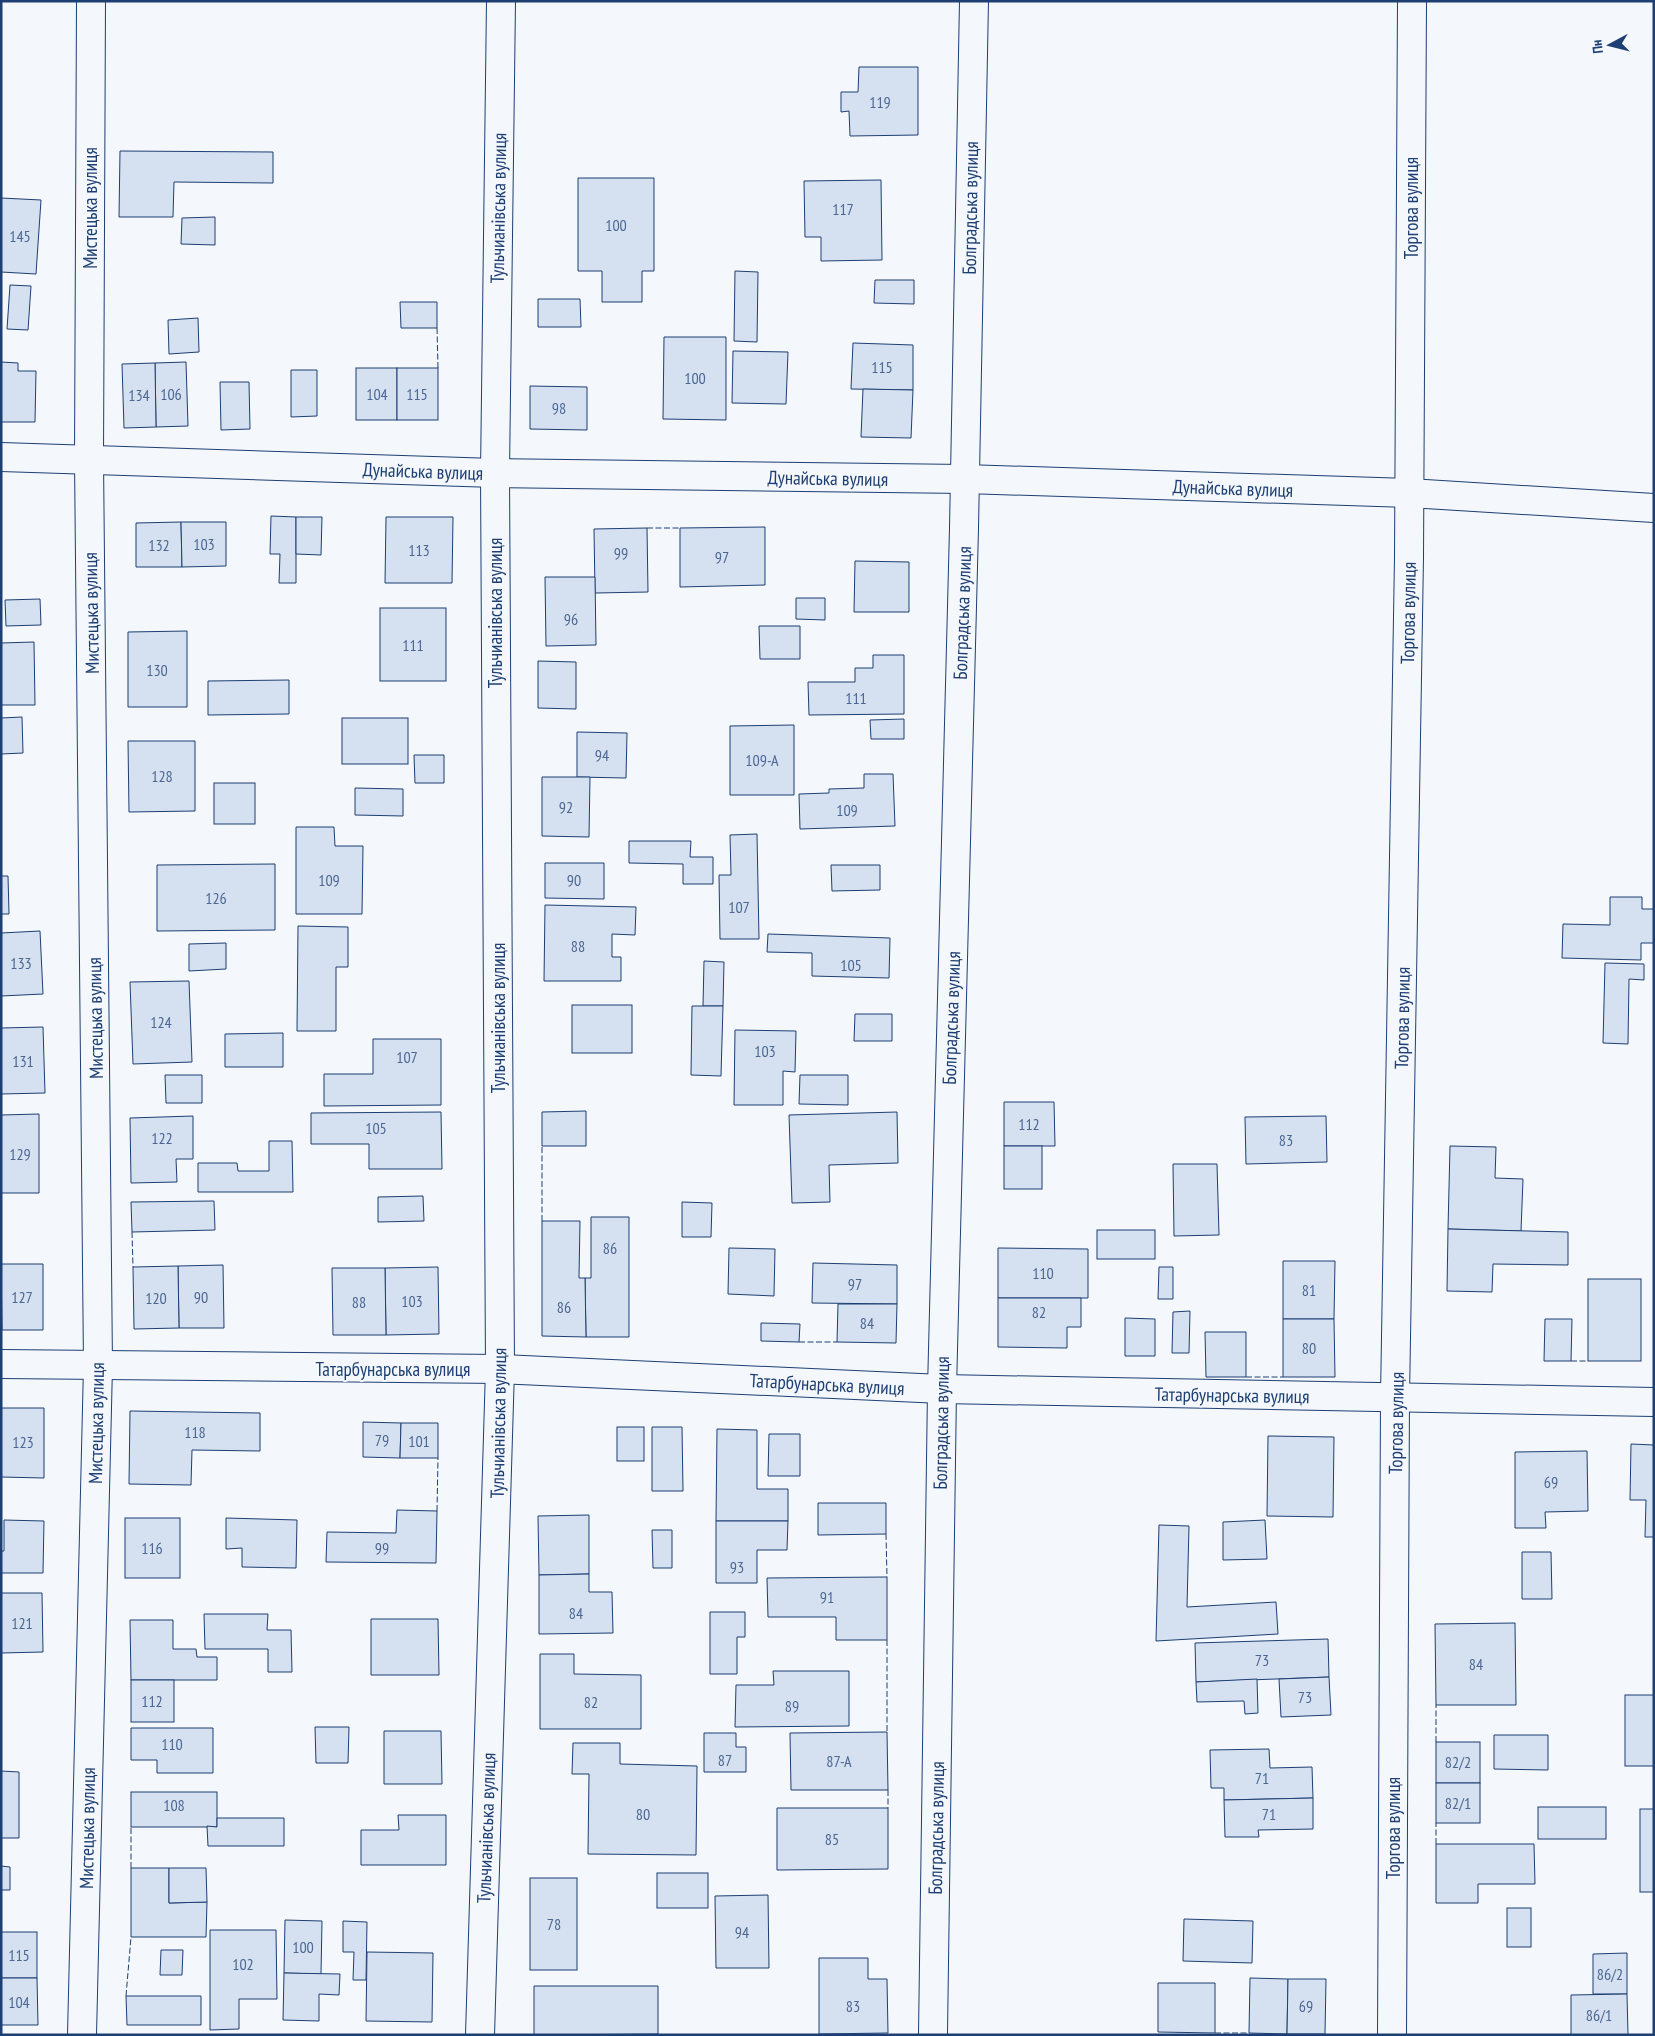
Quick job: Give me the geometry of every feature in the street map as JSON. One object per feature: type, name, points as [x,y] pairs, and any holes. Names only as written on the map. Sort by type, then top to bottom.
[{"type":"street","name":"Мистецька вулиця","points":[[82,2035],[98,1366],[89,459],[91,1]]},
{"type":"street","name":"Тульчианівська вулиця","points":[[480,2035],[500,1369],[495,473],[501,1]]},
{"type":"street","name":"Болградська вулиця","points":[[933,2035],[942,1389],[965,480],[974,1]]},
{"type":"street","name":"Торгова вулиця","points":[[1392,2035],[1395,1398],[1404,956],[1412,1]]},
{"type":"street","name":"Дунайська вулиця","points":[[1,457],[495,473],[965,480],[1409,493],[1654,508]]},
{"type":"street","name":"Татарбунарська вулиця","points":[[1,1364],[500,1369],[942,1389],[1654,1402]]},
{"type":"building","points":[[859,67],[918,67],[918,135],[850,136],[849,111],[841,112],[841,92],[858,92]]},
{"type":"building","points":[[120,151],[273,152],[273,183],[174,182],[173,217],[119,217]]},
{"type":"building","points":[[578,178],[654,178],[654,271],[642,271],[642,302],[602,302],[602,271],[578,271]]},
{"type":"building","points":[[881,180],[882,260],[821,261],[821,237],[805,237],[804,181]]},
{"type":"building","points":[[1,198],[41,200],[36,274],[1,272]]},
{"type":"building","points":[[215,217],[215,245],[181,244],[182,218]]},
{"type":"building","points":[[735,271],[758,272],[757,342],[734,341]]},
{"type":"building","points":[[875,280],[914,280],[914,304],[874,303]]},
{"type":"building","points":[[10,285],[31,286],[28,330],[7,329]]},
{"type":"building","points":[[538,299],[580,299],[581,327],[538,327]]},
{"type":"building","points":[[400,302],[437,302],[437,328],[401,328]]},
{"type":"building","points":[[198,318],[199,352],[169,354],[168,320]]},
{"type":"building","points":[[664,337],[726,337],[726,420],[663,419]]},
{"type":"building","points":[[853,343],[913,345],[913,390],[851,389]]},
{"type":"building","points":[[733,351],[788,352],[786,404],[732,403]]},
{"type":"building","points":[[1,362],[18,363],[18,371],[36,371],[35,422],[1,422]]},
{"type":"building","points":[[186,362],[188,426],[156,427],[155,363]]},
{"type":"building","points":[[155,363],[156,427],[124,428],[122,364]]},
{"type":"building","points":[[356,368],[397,368],[397,420],[356,420]]},
{"type":"building","points":[[397,368],[438,368],[438,420],[397,420]]},
{"type":"building","points":[[291,370],[317,370],[317,416],[291,417]]},
{"type":"building","points":[[220,382],[249,382],[250,429],[221,430]]},
{"type":"building","points":[[530,386],[587,387],[587,430],[530,429]]},
{"type":"building","points":[[863,389],[913,390],[911,438],[861,437]]},
{"type":"building","points":[[271,516],[296,517],[296,583],[279,583],[280,554],[270,554]]},
{"type":"building","points":[[296,517],[322,517],[321,555],[296,554]]},
{"type":"building","points":[[386,517],[453,517],[452,583],[385,583]]},
{"type":"building","points":[[181,522],[182,567],[136,567],[136,523]]},
{"type":"building","points":[[181,522],[226,522],[226,566],[182,567]]},
{"type":"building","points":[[765,527],[765,585],[680,587],[680,528]]},
{"type":"building","points":[[647,528],[648,592],[595,593],[594,529]]},
{"type":"building","points":[[855,561],[909,562],[909,612],[854,612]]},
{"type":"building","points":[[545,577],[595,577],[596,645],[546,646]]},
{"type":"building","points":[[796,598],[825,598],[825,620],[796,619]]},
{"type":"building","points":[[40,599],[41,625],[6,626],[5,600]]},
{"type":"building","points":[[380,608],[446,608],[446,681],[380,681]]},
{"type":"building","points":[[759,626],[800,626],[800,659],[760,659]]},
{"type":"building","points":[[187,631],[187,707],[128,707],[128,632]]},
{"type":"building","points":[[34,642],[35,705],[1,705],[1,643]]},
{"type":"building","points":[[873,655],[904,655],[904,714],[809,715],[808,682],[855,682],[855,668],[873,668]]},
{"type":"building","points":[[538,661],[576,662],[576,709],[538,708]]},
{"type":"building","points":[[289,680],[289,714],[208,715],[208,681]]},
{"type":"building","points":[[22,717],[23,753],[1,754],[1,718]]},
{"type":"building","points":[[342,718],[408,718],[408,764],[342,764]]},
{"type":"building","points":[[904,719],[904,739],[871,739],[870,720]]},
{"type":"building","points":[[794,725],[794,795],[730,795],[730,726]]},
{"type":"building","points":[[577,732],[627,733],[626,778],[577,777]]},
{"type":"building","points":[[128,741],[195,741],[195,811],[129,812]]},
{"type":"building","points":[[414,755],[444,755],[444,783],[415,783]]},
{"type":"building","points":[[864,774],[893,774],[895,826],[800,829],[799,794],[829,793],[829,789],[864,788]]},
{"type":"building","points":[[542,777],[590,777],[589,837],[542,836]]},
{"type":"building","points":[[214,783],[255,783],[255,824],[214,824]]},
{"type":"building","points":[[355,788],[403,789],[403,816],[355,815]]},
{"type":"building","points":[[296,827],[334,827],[335,846],[363,846],[362,914],[296,914]]},
{"type":"building","points":[[757,834],[759,939],[720,939],[719,875],[731,875],[730,835]]},
{"type":"building","points":[[629,841],[691,841],[690,857],[713,857],[713,884],[683,884],[683,864],[629,863]]},
{"type":"building","points":[[545,863],[604,863],[604,899],[545,898]]},
{"type":"building","points":[[275,864],[275,930],[157,931],[157,865]]},
{"type":"building","points":[[831,865],[880,865],[880,890],[832,891]]},
{"type":"building","points":[[1,876],[8,876],[9,914],[1,914]]},
{"type":"building","points":[[1610,897],[1642,897],[1642,909],[1654,909],[1654,943],[1641,943],[1641,960],[1562,958],[1563,924],[1610,925]]},
{"type":"building","points":[[545,905],[636,907],[635,935],[612,934],[612,957],[621,957],[621,981],[544,981]]},
{"type":"building","points":[[298,926],[348,927],[348,967],[336,967],[336,1031],[297,1031]]},
{"type":"building","points":[[40,931],[43,994],[1,996],[1,933]]},
{"type":"building","points":[[768,934],[890,938],[889,978],[812,976],[812,953],[767,952]]},
{"type":"building","points":[[226,943],[226,969],[189,971],[189,944]]},
{"type":"building","points":[[704,961],[724,962],[723,1006],[703,1006]]},
{"type":"building","points":[[1605,963],[1644,964],[1644,980],[1629,979],[1628,1044],[1603,1043]]},
{"type":"building","points":[[189,981],[192,1062],[133,1064],[130,982]]},
{"type":"building","points":[[572,1005],[632,1005],[632,1053],[572,1053]]},
{"type":"building","points":[[692,1006],[723,1006],[721,1076],[691,1075]]},
{"type":"building","points":[[855,1014],[892,1014],[892,1041],[854,1041]]},
{"type":"building","points":[[43,1027],[45,1093],[1,1094],[1,1028]]},
{"type":"building","points":[[735,1030],[796,1031],[795,1072],[783,1071],[783,1105],[734,1105]]},
{"type":"building","points":[[283,1033],[283,1067],[225,1067],[225,1034]]},
{"type":"building","points":[[373,1039],[441,1039],[441,1105],[324,1106],[324,1074],[373,1074]]},
{"type":"building","points":[[165,1075],[202,1075],[202,1103],[166,1103]]},
{"type":"building","points":[[800,1075],[848,1075],[848,1105],[799,1104]]},
{"type":"building","points":[[1004,1102],[1054,1102],[1055,1146],[1004,1146]]},
{"type":"building","points":[[586,1111],[586,1146],[542,1146],[542,1112]]},
{"type":"building","points":[[441,1112],[442,1169],[369,1169],[369,1144],[311,1144],[311,1113]]},
{"type":"building","points":[[897,1112],[898,1163],[829,1165],[830,1202],[792,1203],[789,1115]]},
{"type":"building","points":[[39,1114],[39,1193],[1,1193],[1,1115]]},
{"type":"building","points":[[193,1116],[193,1159],[176,1159],[177,1182],[131,1183],[130,1118]]},
{"type":"building","points":[[1326,1116],[1327,1162],[1246,1164],[1245,1117]]},
{"type":"building","points":[[269,1141],[292,1141],[293,1192],[198,1192],[198,1163],[237,1163],[238,1171],[269,1171]]},
{"type":"building","points":[[1004,1146],[1042,1146],[1042,1189],[1004,1189]]},
{"type":"building","points":[[1450,1146],[1496,1147],[1495,1178],[1523,1179],[1521,1231],[1448,1229]]},
{"type":"building","points":[[1173,1164],[1217,1164],[1219,1235],[1174,1236]]},
{"type":"building","points":[[423,1196],[424,1221],[378,1222],[378,1197]]},
{"type":"building","points":[[214,1201],[215,1230],[132,1232],[131,1202]]},
{"type":"building","points":[[682,1202],[712,1203],[711,1237],[682,1237]]},
{"type":"building","points":[[591,1217],[629,1217],[629,1337],[586,1337],[585,1278],[591,1278]]},
{"type":"building","points":[[542,1221],[580,1221],[579,1278],[585,1278],[586,1337],[542,1336]]},
{"type":"building","points":[[1448,1229],[1568,1232],[1568,1265],[1493,1264],[1492,1292],[1447,1291]]},
{"type":"building","points":[[1097,1230],[1155,1230],[1155,1259],[1097,1259]]},
{"type":"building","points":[[729,1248],[775,1249],[774,1296],[728,1294]]},
{"type":"building","points":[[998,1248],[1088,1249],[1088,1298],[998,1298]]},
{"type":"building","points":[[1283,1261],[1335,1261],[1334,1319],[1283,1319]]},
{"type":"building","points":[[813,1263],[897,1265],[897,1304],[812,1303]]},
{"type":"building","points":[[1,1264],[43,1264],[43,1330],[2,1330]]},
{"type":"building","points":[[223,1265],[224,1328],[179,1328],[178,1266]]},
{"type":"building","points":[[178,1266],[179,1328],[134,1329],[133,1267]]},
{"type":"building","points":[[438,1267],[439,1334],[386,1335],[385,1268]]},
{"type":"building","points":[[1159,1267],[1173,1267],[1173,1299],[1158,1299]]},
{"type":"building","points":[[332,1268],[385,1268],[386,1335],[333,1335]]},
{"type":"building","points":[[1588,1279],[1641,1279],[1641,1361],[1588,1361]]},
{"type":"building","points":[[998,1298],[1081,1298],[1081,1327],[1067,1327],[1067,1348],[998,1347]]},
{"type":"building","points":[[838,1304],[897,1304],[896,1343],[837,1342]]},
{"type":"building","points":[[1190,1311],[1189,1353],[1172,1353],[1173,1312]]},
{"type":"building","points":[[1125,1318],[1155,1319],[1155,1356],[1125,1356]]},
{"type":"building","points":[[1283,1319],[1334,1319],[1335,1377],[1283,1377]]},
{"type":"building","points":[[1545,1319],[1572,1319],[1571,1361],[1544,1361]]},
{"type":"building","points":[[761,1323],[800,1324],[799,1342],[761,1341]]},
{"type":"building","points":[[1205,1332],[1246,1332],[1246,1377],[1206,1377]]},
{"type":"building","points":[[1,1408],[44,1408],[44,1478],[1,1477]]},
{"type":"building","points":[[130,1411],[260,1413],[260,1451],[192,1450],[191,1485],[129,1484]]},
{"type":"building","points":[[363,1422],[401,1423],[400,1458],[363,1457]]},
{"type":"building","points":[[401,1423],[438,1423],[438,1458],[400,1458]]},
{"type":"building","points":[[617,1427],[644,1427],[644,1461],[617,1461]]},
{"type":"building","points":[[652,1427],[682,1427],[683,1491],[652,1491]]},
{"type":"building","points":[[717,1429],[757,1430],[757,1489],[788,1489],[788,1521],[716,1521]]},
{"type":"building","points":[[769,1434],[800,1434],[800,1476],[768,1476]]},
{"type":"building","points":[[1268,1436],[1334,1437],[1333,1517],[1267,1516]]},
{"type":"building","points":[[1631,1444],[1654,1445],[1654,1537],[1645,1537],[1646,1500],[1630,1500]]},
{"type":"building","points":[[1587,1451],[1588,1511],[1545,1512],[1546,1528],[1515,1528],[1515,1452]]},
{"type":"building","points":[[818,1503],[886,1503],[886,1534],[818,1535]]},
{"type":"building","points":[[397,1510],[437,1511],[436,1563],[326,1562],[327,1532],[396,1533]]},
{"type":"building","points":[[589,1515],[589,1574],[539,1575],[538,1516]]},
{"type":"building","points":[[125,1518],[180,1518],[180,1578],[125,1578]]},
{"type":"building","points":[[226,1518],[297,1520],[296,1568],[242,1567],[242,1548],[226,1549]]},
{"type":"building","points":[[4,1520],[44,1521],[43,1573],[1,1573],[1,1551],[4,1551]]},
{"type":"building","points":[[1265,1520],[1267,1559],[1223,1560],[1223,1522]]},
{"type":"building","points":[[716,1521],[788,1521],[787,1550],[757,1550],[757,1583],[716,1583]]},
{"type":"building","points":[[1159,1525],[1189,1526],[1187,1607],[1276,1602],[1278,1634],[1156,1641]]},
{"type":"building","points":[[652,1530],[672,1530],[672,1568],[653,1568]]},
{"type":"building","points":[[1522,1552],[1551,1552],[1552,1599],[1522,1599]]},
{"type":"building","points":[[589,1574],[589,1592],[612,1592],[613,1633],[539,1634],[539,1575]]},
{"type":"building","points":[[887,1577],[887,1640],[836,1640],[836,1617],[768,1617],[767,1578]]},
{"type":"building","points":[[1,1593],[42,1593],[43,1652],[1,1653]]},
{"type":"building","points":[[710,1612],[745,1612],[745,1637],[737,1637],[737,1674],[710,1674]]},
{"type":"building","points":[[204,1614],[268,1614],[267,1630],[291,1630],[292,1672],[268,1672],[268,1649],[205,1649]]},
{"type":"building","points":[[371,1619],[438,1619],[439,1675],[371,1675]]},
{"type":"building","points":[[130,1620],[173,1620],[173,1649],[196,1649],[197,1657],[217,1657],[217,1680],[131,1680]]},
{"type":"building","points":[[1515,1623],[1516,1705],[1436,1705],[1435,1624]]},
{"type":"building","points":[[1328,1639],[1329,1677],[1196,1682],[1195,1643]]},
{"type":"building","points":[[540,1654],[574,1654],[574,1674],[641,1675],[641,1729],[540,1729]]},
{"type":"building","points":[[773,1671],[849,1671],[849,1726],[735,1727],[736,1685],[774,1685]]},
{"type":"building","points":[[1329,1677],[1331,1715],[1281,1717],[1279,1679]]},
{"type":"building","points":[[1257,1679],[1258,1713],[1245,1714],[1244,1701],[1197,1702],[1196,1682]]},
{"type":"building","points":[[131,1680],[174,1680],[174,1722],[131,1722]]},
{"type":"building","points":[[1625,1695],[1654,1695],[1654,1766],[1625,1766]]},
{"type":"building","points":[[315,1727],[349,1727],[348,1763],[316,1763]]},
{"type":"building","points":[[131,1728],[213,1728],[213,1773],[157,1773],[157,1760],[131,1760]]},
{"type":"building","points":[[384,1731],[441,1731],[442,1784],[384,1784]]},
{"type":"building","points":[[887,1732],[888,1790],[791,1790],[790,1733]]},
{"type":"building","points":[[704,1733],[736,1733],[736,1747],[746,1747],[746,1772],[704,1772]]},
{"type":"building","points":[[1494,1735],[1548,1735],[1548,1770],[1494,1769]]},
{"type":"building","points":[[1436,1742],[1480,1742],[1480,1783],[1436,1783]]},
{"type":"building","points":[[573,1743],[620,1743],[620,1764],[697,1766],[696,1855],[588,1854],[589,1774],[572,1774]]},
{"type":"building","points":[[1269,1749],[1270,1768],[1312,1767],[1313,1798],[1224,1800],[1224,1788],[1211,1788],[1210,1750]]},
{"type":"building","points":[[1,1771],[19,1772],[19,1838],[1,1838]]},
{"type":"building","points":[[1436,1783],[1480,1783],[1480,1823],[1436,1823]]},
{"type":"building","points":[[131,1792],[217,1792],[217,1827],[131,1827]]},
{"type":"building","points":[[1313,1798],[1313,1829],[1258,1830],[1259,1837],[1225,1837],[1224,1800]]},
{"type":"building","points":[[1538,1807],[1606,1807],[1606,1839],[1538,1839]]},
{"type":"building","points":[[777,1808],[888,1808],[888,1869],[777,1870]]},
{"type":"building","points":[[1640,1809],[1654,1809],[1654,1892],[1640,1892]]},
{"type":"building","points":[[398,1815],[446,1815],[446,1865],[361,1865],[361,1830],[399,1830]]},
{"type":"building","points":[[217,1818],[284,1818],[284,1846],[208,1846],[207,1826],[217,1827]]},
{"type":"building","points":[[1436,1844],[1534,1844],[1535,1884],[1478,1884],[1478,1903],[1436,1903]]},
{"type":"building","points":[[1,1866],[10,1867],[10,1890],[1,1890]]},
{"type":"building","points":[[131,1868],[169,1868],[169,1903],[207,1902],[206,1937],[131,1937]]},
{"type":"building","points":[[169,1868],[206,1868],[207,1902],[169,1903]]},
{"type":"building","points":[[657,1873],[708,1873],[708,1908],[657,1908]]},
{"type":"building","points":[[530,1878],[577,1878],[577,1970],[530,1970]]},
{"type":"building","points":[[768,1895],[769,1968],[716,1968],[715,1896]]},
{"type":"building","points":[[1507,1908],[1531,1908],[1531,1947],[1507,1947]]},
{"type":"building","points":[[1184,1919],[1253,1921],[1252,1963],[1183,1961]]},
{"type":"building","points":[[285,1920],[322,1921],[321,1974],[284,1973]]},
{"type":"building","points":[[343,1921],[367,1922],[366,1980],[353,1980],[354,1952],[343,1952]]},
{"type":"building","points":[[210,1930],[276,1930],[277,1999],[239,1999],[239,2029],[210,2030]]},
{"type":"building","points":[[1,1932],[37,1932],[37,1978],[1,1978]]},
{"type":"building","points":[[161,1950],[183,1950],[182,1975],[160,1975]]},
{"type":"building","points":[[367,1952],[433,1953],[432,2022],[366,2021]]},
{"type":"building","points":[[1627,1953],[1627,1994],[1593,1994],[1593,1954]]},
{"type":"building","points":[[819,1958],[868,1958],[868,1979],[887,1979],[888,2033],[819,2034]]},
{"type":"building","points":[[284,1973],[340,1974],[339,1995],[319,1994],[319,2021],[283,2020]]},
{"type":"building","points":[[1,1978],[37,1978],[38,2025],[1,2025]]},
{"type":"building","points":[[1250,1978],[1288,1979],[1287,2034],[1249,2033]]},
{"type":"building","points":[[1288,1979],[1326,1979],[1325,2034],[1287,2034]]},
{"type":"building","points":[[1158,1983],[1215,1983],[1215,2033],[1158,2032]]},
{"type":"building","points":[[534,1986],[658,1986],[658,2034],[534,2035]]},
{"type":"building","points":[[1627,1994],[1628,2035],[1571,2035],[1571,1995]]},
{"type":"building","points":[[126,1996],[201,1996],[201,2025],[127,2025]]},
{"type":"fence","points":[[437,328],[438,368]]},
{"type":"fence","points":[[647,528],[680,528]]},
{"type":"fence","points":[[542,1146],[542,1221]]},
{"type":"fence","points":[[132,1232],[133,1267]]},
{"type":"fence","points":[[799,1342],[837,1342]]},
{"type":"fence","points":[[1571,1361],[1588,1361]]},
{"type":"fence","points":[[1246,1377],[1283,1377]]},
{"type":"fence","points":[[437,1511],[438,1458]]},
{"type":"fence","points":[[886,1534],[887,1577]]},
{"type":"fence","points":[[887,1640],[887,1732]]},
{"type":"fence","points":[[1436,1705],[1436,1742]]},
{"type":"fence","points":[[888,1790],[888,1808]]},
{"type":"fence","points":[[1436,1823],[1436,1844]]},
{"type":"fence","points":[[131,1827],[131,1868]]},
{"type":"fence","points":[[126,1996],[131,1937]]},
{"type":"fence","points":[[1215,2033],[1249,2033]]}]
